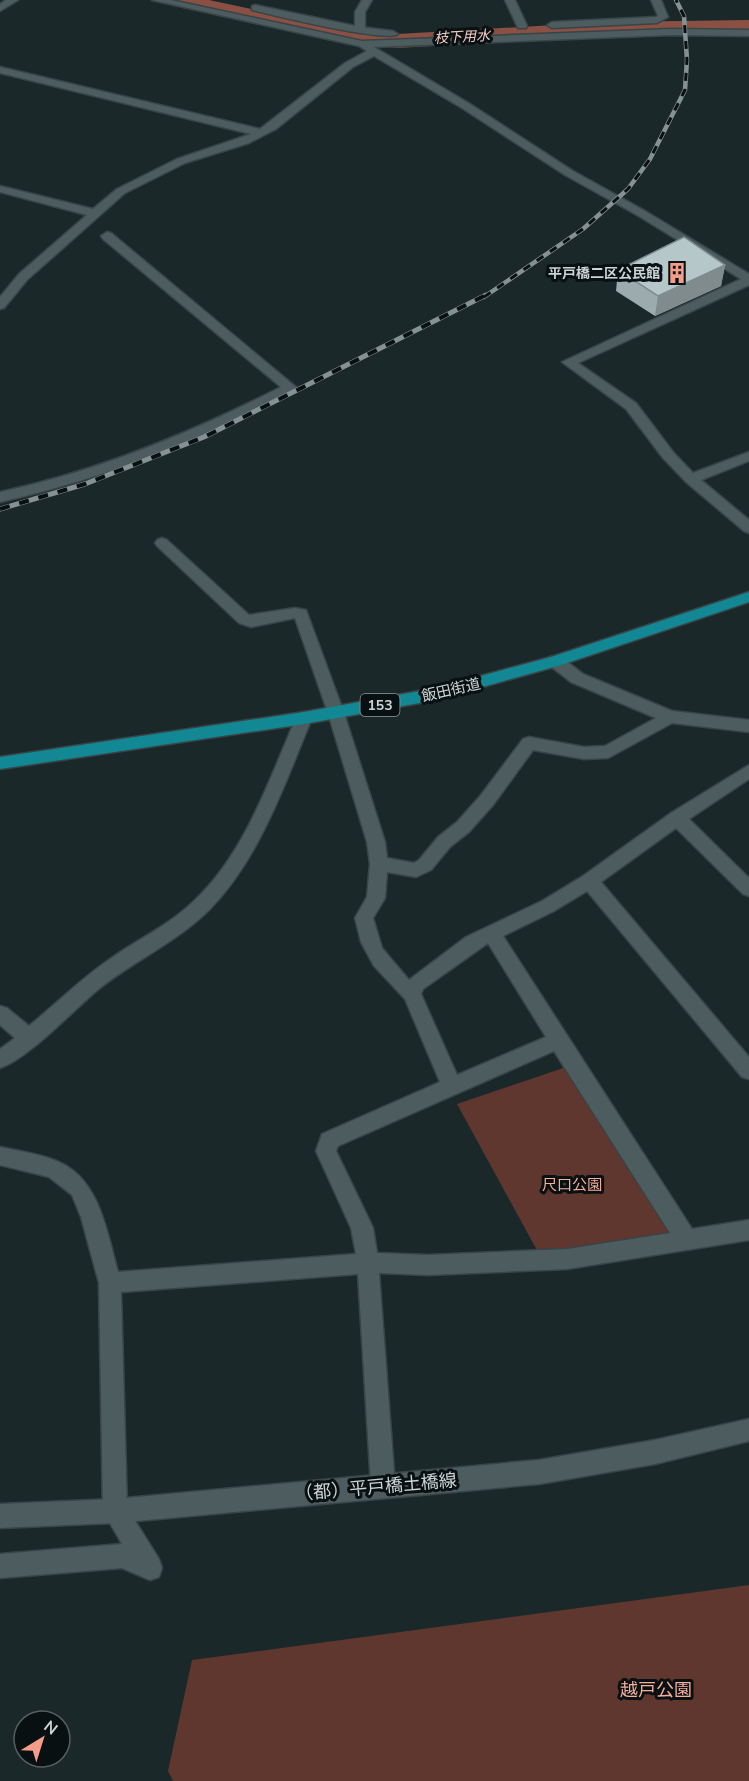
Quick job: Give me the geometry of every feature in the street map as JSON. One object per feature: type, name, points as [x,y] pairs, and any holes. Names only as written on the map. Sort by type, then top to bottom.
[{"type":"highway","name":"飯田街道","points":[[0,763],[336,713],[436,694],[555,661],[749,597]]},
{"type":"street","points":[[0,8],[13,0]]},
{"type":"street","points":[[157,0],[361,39],[671,32],[749,33]]},
{"type":"street","points":[[367,0],[360,12],[361,39],[375,51],[466,106],[569,173],[749,280]]},
{"type":"street","points":[[248,7],[361,39],[401,34],[528,26],[510,0]]},
{"type":"street","points":[[545,26],[657,20],[663,17],[656,0]]},
{"type":"street","points":[[0,305],[23,277],[93,213],[121,191],[181,160],[245,141],[258,132],[272,127],[349,65],[375,51]]},
{"type":"street","points":[[0,70],[258,132]]},
{"type":"street","points":[[0,189],[93,213]]},
{"type":"street","points":[[0,497],[45,488],[164,447],[213,427],[290,388],[107,236]]},
{"type":"street","points":[[749,280],[569,362],[631,406],[668,455],[691,479],[749,528]]},
{"type":"street","points":[[691,479],[749,456]]},
{"type":"street","points":[[162,543],[244,619],[251,622],[295,613],[301,614],[336,713],[376,842],[378,864],[376,898],[364,918],[367,939],[388,973],[412,994],[452,1086]]},
{"type":"street","points":[[555,661],[578,678],[670,717],[749,726]]},
{"type":"street","points":[[378,864],[416,870],[425,865],[444,842],[463,827],[487,800],[529,743],[584,753],[608,752],[670,717]]},
{"type":"street","points":[[0,1060],[30,1039],[105,972],[184,920],[213,894],[257,826],[304,718]]},
{"type":"street","points":[[412,994],[416,984],[443,962],[492,933],[548,906],[589,881],[677,818],[749,771]]},
{"type":"street","points":[[677,818],[749,890]]},
{"type":"street","points":[[589,881],[749,1071]]},
{"type":"street","points":[[492,933],[687,1240]]},
{"type":"street","points":[[0,1014],[30,1039]]},
{"type":"street","points":[[383,1486],[368,1263],[362,1228],[326,1150],[327,1144],[329,1140],[558,1040]]},
{"type":"street","points":[[0,1156],[54,1169],[79,1188],[92,1217],[110,1283],[115,1511],[150,1568],[122,1556],[0,1566]]},
{"type":"street","points":[[110,1283],[368,1263],[428,1265],[567,1258],[749,1230]]},
{"type":"street","name":"（都）平戸橋土橋線","points":[[0,1516],[115,1511],[539,1472],[655,1452],[749,1430]]},
{"type":"green space","name":"尺口公園","points":[[572,1065],[678,1241],[539,1254],[457,1104]]},
{"type":"green space","name":"越戸公園","points":[[749,1585],[749,1781],[173,1781],[168,1771],[192,1660]]},
{"type":"building","points":[[684,237],[725,265],[658,296],[618,270]]},
{"type":"waterway","name":"枝下用水","points":[[180,0],[336,34],[398,41],[606,29],[749,27]]},
{"type":"railway","points":[[484,297],[583,229],[628,189],[650,159],[685,90],[687,60],[684,16],[676,0]]},
{"type":"railway","points":[[0,509],[85,484],[204,437],[486,295]]},
{"type":"place","name":"平戸橋二区公民館","points":[[677,273]]}]
